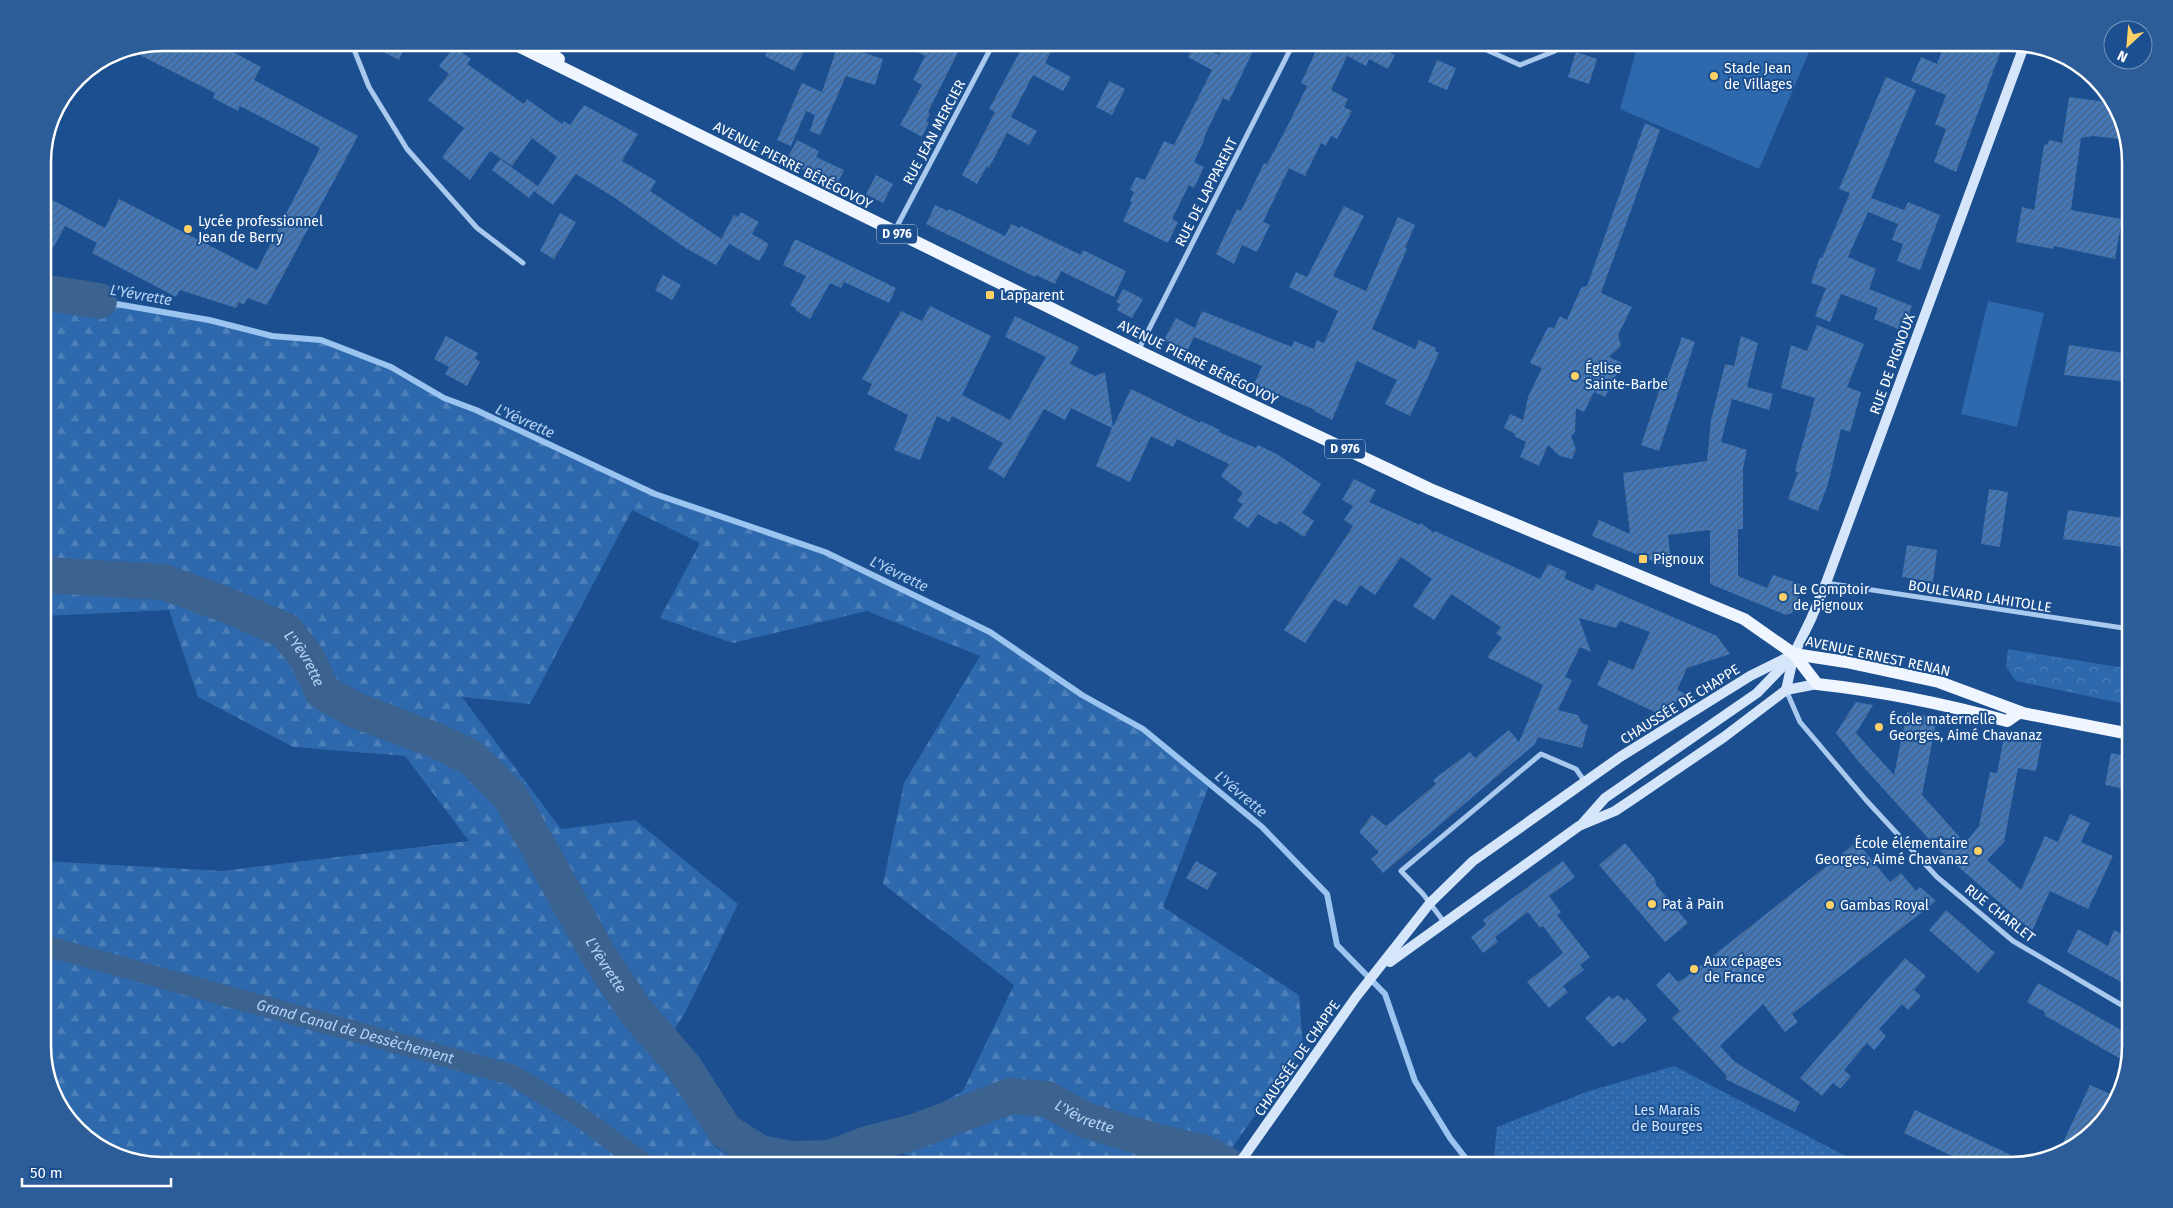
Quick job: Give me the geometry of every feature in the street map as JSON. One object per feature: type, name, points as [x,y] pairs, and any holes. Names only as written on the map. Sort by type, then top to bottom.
[{"type":"main road","name":"AVENUE PIERRE BÉRÉGOVOY","points":[[528,51],[1138,351],[1439,493],[1744,619],[1794,654]]},
{"type":"main road","name":"AVENUE PIERRE BÉRÉGOVOY","points":[[546,51],[594,83]]},
{"type":"main road","name":"RUE DE PIGNOUX","points":[[1786,690],[1794,654],[1812,619],[1826,583],[2022,52]]},
{"type":"main road","name":"AVENUE ERNEST RENAN","points":[[1794,654],[1817,684]]},
{"type":"main road","name":"AVENUE ERNEST RENAN","points":[[1794,654],[1846,662],[1939,682],[2020,712],[2122,732]]},
{"type":"main road","name":"CHAUSSÉE DE CHAPPE","points":[[1244,1157],[1356,997],[1381,968],[1430,903],[1473,861],[1620,757],[1750,676],[1794,654]]},
{"type":"main road","name":"CHAUSSÉE DE CHAPPE","points":[[1381,968],[1579,826],[1606,798],[1757,693],[1794,654]]},
{"type":"main road","name":"AVENUE ERNEST RENAN","points":[[1786,690],[1817,684],[1851,688],[1957,707],[2007,721],[2020,712]]},
{"type":"main road","name":"CHAUSSÉE DE CHAPPE","points":[[1579,826],[1615,811],[1724,737],[1786,690]]},
{"type":"street","points":[[355,51],[369,87],[408,149],[477,228],[523,263]]},
{"type":"street","name":"RUE JEAN MERCIER","points":[[893,232],[989,51]]},
{"type":"street","name":"RUE DE LAPPARENT","points":[[1138,351],[1289,51]]},
{"type":"street","points":[[1489,51],[1520,65],[1555,51]]},
{"type":"street","name":"BOULEVARD LAHITOLLE","points":[[1826,583],[2122,628]]},
{"type":"street","name":"RUE CHARLET","points":[[1786,690],[1800,722],[1866,800],[1937,877],[2013,941],[2122,1005]]},
{"type":"street","points":[[1444,922],[1430,903],[1401,871],[1541,754],[1576,768],[1585,782]]},
{"type":"green space","name":"Stade Jean de Villages","points":[[1636,51],[1810,51],[1759,169],[1620,109]]},
{"type":"green space","points":[[51,293],[209,320],[272,336],[321,340],[391,367],[444,398],[477,410],[655,494],[825,552],[990,632],[1082,695],[1143,729],[1210,783],[1163,907],[1299,995],[1303,1047],[1226,1157],[916,1157],[867,1144],[963,1091],[1014,985],[883,884],[904,783],[980,656],[867,611],[733,643],[660,618],[700,543],[632,510],[530,704],[462,697],[561,829],[635,820],[738,904],[685,1013],[656,1057],[715,1147],[732,1157],[162,1157],[147,1156],[119,1148],[95,1134],[79,1119],[63,1095],[53,1068],[51,1053],[51,861],[222,871],[469,841],[405,756],[293,747],[198,697],[169,610],[51,616]]},
{"type":"green space","points":[[1988,301],[2044,313],[2017,427],[1961,414]]},
{"type":"green space","points":[[2008,649],[2122,668],[2122,703],[2016,681],[2006,667]]},
{"type":"green space","name":"Les Marais de Bourges","points":[[1674,1066],[1848,1157],[1494,1157],[1497,1127],[1586,1092]]},
{"type":"building","points":[[155,51],[231,51],[261,67],[254,80],[358,136],[267,305],[248,298],[244,305],[239,302],[236,308],[180,290],[176,297],[92,253],[97,243],[65,226],[51,252],[51,199],[105,228],[119,199],[257,270],[320,148],[240,106],[238,111],[213,98],[215,93],[137,54]]},
{"type":"building","points":[[382,51],[403,51],[399,60]]},
{"type":"building","points":[[451,51],[460,51],[471,59],[467,64],[524,104],[527,99],[562,124],[564,121],[570,125],[584,105],[638,134],[622,161],[656,181],[650,191],[729,244],[716,265],[684,247],[615,198],[576,174],[553,205],[534,191],[529,198],[492,170],[500,159],[538,186],[557,157],[532,138],[512,166],[490,151],[470,180],[442,157],[464,128],[428,100],[449,74],[439,66]]},
{"type":"building","points":[[768,51],[804,51],[794,71],[765,56]]},
{"type":"building","points":[[836,51],[859,51],[883,59],[875,85],[846,76],[820,135],[810,131],[815,115],[806,111],[791,146],[777,140],[802,83],[822,92]]},
{"type":"building","points":[[916,51],[958,51],[928,112],[930,114],[926,121],[929,122],[922,137],[900,125],[922,85],[913,80],[925,56]]},
{"type":"building","points":[[1020,51],[1051,51],[1045,63],[1071,77],[1063,91],[1033,75],[1011,117],[1037,131],[1029,145],[1007,133],[989,168],[987,166],[977,184],[962,175],[995,112],[989,109]]},
{"type":"building","points":[[1191,51],[1211,51],[1219,55],[1221,51],[1253,51],[1229,101],[1223,98],[1204,137],[1194,162],[1204,167],[1194,188],[1189,185],[1172,219],[1178,222],[1168,243],[1123,221],[1132,202],[1130,201],[1134,192],[1130,190],[1136,177],[1145,180],[1164,141],[1174,145],[1212,70],[1188,57]]},
{"type":"building","points":[[1316,51],[1386,51],[1395,55],[1388,69],[1369,59],[1366,66],[1347,56],[1331,90],[1348,99],[1344,107],[1352,111],[1337,139],[1331,136],[1326,146],[1321,143],[1305,176],[1289,168],[1263,222],[1270,225],[1257,252],[1242,245],[1234,264],[1216,254],[1237,209],[1241,211],[1264,163],[1267,164],[1287,127],[1307,86],[1301,83]]},
{"type":"building","points":[[1942,51],[2001,51],[1956,172],[1934,162],[1946,129],[1935,124],[1946,95],[1911,81],[1921,57],[1937,64]]},
{"type":"building","points":[[1576,52],[1597,59],[1589,84],[1568,77]]},
{"type":"building","points":[[1437,60],[1456,68],[1447,90],[1428,82]]},
{"type":"building","points":[[1886,77],[1916,90],[1871,198],[1904,210],[1908,202],[1940,215],[1920,270],[1897,261],[1903,244],[1892,240],[1898,224],[1868,212],[1848,257],[1876,269],[1869,289],[1912,306],[1907,319],[1902,317],[1898,329],[1874,319],[1878,308],[1841,294],[1830,322],[1815,316],[1826,288],[1811,283],[1820,257],[1822,258],[1850,193],[1839,189]]},
{"type":"building","points":[[1109,81],[1125,89],[1112,115],[1096,107]]},
{"type":"building","points":[[2069,97],[2104,102],[2116,126],[2120,139],[2093,136],[2081,138],[2071,210],[2122,219],[2115,259],[2054,246],[2053,249],[2016,242],[2022,207],[2034,210],[2044,145],[2048,144],[2049,140],[2062,143]]},
{"type":"building","name":"Église Sainte-Barbe","points":[[1645,123],[1660,130],[1601,293],[1632,307],[1618,335],[1621,346],[1609,357],[1622,363],[1605,397],[1594,392],[1584,412],[1576,408],[1575,432],[1571,436],[1576,449],[1572,459],[1560,456],[1548,445],[1539,466],[1520,457],[1526,442],[1504,428],[1510,414],[1523,420],[1528,397],[1542,368],[1530,363],[1548,327],[1554,328],[1560,316],[1567,320],[1581,288],[1587,286]]},
{"type":"building","points":[[797,140],[819,151],[816,157],[844,170],[836,186],[786,161]]},
{"type":"building","points":[[876,175],[893,184],[883,203],[866,194]]},
{"type":"building","points":[[935,205],[948,211],[949,209],[1005,236],[1011,224],[1020,228],[1021,226],[1081,255],[1083,250],[1126,271],[1114,297],[1061,271],[1055,284],[1036,275],[1035,277],[926,224]]},
{"type":"building","points":[[1344,206],[1364,216],[1333,276],[1366,291],[1398,217],[1415,225],[1405,248],[1407,249],[1372,329],[1415,349],[1419,340],[1436,348],[1435,351],[1439,353],[1410,416],[1385,404],[1397,380],[1357,361],[1332,420],[1315,410],[1254,384],[1262,366],[1194,337],[1187,351],[1164,340],[1176,318],[1195,328],[1202,311],[1292,347],[1294,341],[1314,349],[1317,340],[1324,343],[1338,311],[1289,287],[1296,272],[1307,277]]},
{"type":"building","points":[[741,212],[759,222],[752,234],[769,244],[759,261],[721,239],[734,215],[738,217]]},
{"type":"building","points":[[560,213],[576,222],[554,259],[540,251]]},
{"type":"building","points":[[795,239],[896,288],[889,303],[844,282],[841,288],[830,283],[810,319],[795,310],[797,309],[790,305],[806,276],[783,265]]},
{"type":"building","points":[[663,275],[681,285],[672,300],[655,290]]},
{"type":"building","points":[[1123,289],[1143,299],[1132,318],[1117,310],[1120,304],[1116,302]]},
{"type":"building","points":[[930,306],[991,336],[962,395],[1010,420],[1046,357],[1005,337],[1015,316],[1079,347],[1070,364],[1095,376],[1105,372],[1113,427],[1131,389],[1200,423],[1201,421],[1220,430],[1219,432],[1256,448],[1258,445],[1277,454],[1321,484],[1302,513],[1314,521],[1304,537],[1280,521],[1277,525],[1258,514],[1248,528],[1233,518],[1243,504],[1237,501],[1243,493],[1221,476],[1229,464],[1177,439],[1173,447],[1151,436],[1130,482],[1096,466],[1112,428],[1071,408],[1065,420],[1044,409],[1004,478],[988,468],[1003,443],[952,416],[949,422],[937,416],[920,460],[894,450],[908,415],[867,394],[872,384],[862,379],[901,311],[922,321]]},
{"type":"building","points":[[1817,325],[1864,344],[1847,387],[1861,392],[1850,432],[1841,429],[1828,484],[1818,511],[1788,499],[1798,472],[1795,471],[1815,398],[1781,388],[1791,345],[1807,351]]},
{"type":"building","points":[[446,336],[478,353],[475,359],[480,362],[467,386],[445,374],[449,367],[434,359]]},
{"type":"building","points":[[1741,336],[1758,343],[1747,387],[1773,394],[1769,410],[1732,399],[1721,442],[1747,450],[1743,468],[1743,529],[1738,529],[1738,576],[1767,588],[1773,575],[1803,585],[1792,613],[1786,615],[1710,584],[1710,530],[1668,535],[1672,569],[1592,536],[1599,520],[1630,534],[1623,473],[1707,461],[1711,420],[1725,364],[1734,366]]},
{"type":"building","points":[[1682,337],[1695,342],[1659,451],[1641,445],[1658,394],[1665,378],[1667,379]]},
{"type":"building","points":[[2069,345],[2122,353],[2122,381],[2064,375]]},
{"type":"building","points":[[1354,479],[1376,490],[1369,502],[1420,525],[1421,523],[1434,533],[1435,531],[1540,579],[1548,564],[1567,572],[1564,578],[1593,591],[1596,584],[1717,636],[1730,654],[1687,668],[1677,690],[1689,695],[1657,713],[1597,685],[1609,660],[1633,670],[1650,632],[1620,621],[1616,628],[1579,618],[1591,652],[1580,647],[1565,677],[1572,680],[1558,710],[1578,715],[1582,723],[1588,725],[1582,748],[1538,737],[1535,744],[1383,873],[1371,859],[1379,852],[1359,832],[1372,815],[1386,826],[1436,784],[1433,780],[1470,752],[1475,758],[1509,730],[1519,742],[1543,685],[1487,657],[1502,638],[1496,633],[1501,627],[1451,594],[1434,620],[1413,606],[1432,579],[1401,557],[1375,595],[1360,585],[1347,606],[1334,599],[1305,643],[1284,630],[1353,526],[1344,520],[1353,506],[1342,500]]},
{"type":"building","points":[[1989,489],[2008,492],[2000,547],[1981,544]]},
{"type":"building","points":[[2068,510],[2122,518],[2122,547],[2063,539]]},
{"type":"building","points":[[1907,545],[1937,550],[1933,582],[1902,577]]},
{"type":"building","points":[[1856,702],[1873,705],[1856,733],[1894,775],[1907,712],[1937,718],[1922,795],[1965,843],[1979,826],[1990,772],[1997,773],[2005,732],[2042,740],[2036,771],[2018,768],[2004,842],[1987,860],[2021,890],[2045,836],[2058,842],[2070,814],[2090,823],[2081,842],[2113,856],[2088,909],[2050,891],[2032,931],[1937,848],[1858,761],[1836,733]]},
{"type":"building","points":[[2111,753],[2122,755],[2122,788],[2105,785]]},
{"type":"building","points":[[1857,842],[1890,882],[1901,873],[1916,891],[1920,887],[1936,901],[1792,1014],[1798,1022],[1785,1032],[1763,1004],[1720,1046],[1735,1062],[1800,1102],[1795,1112],[1725,1079],[1727,1076],[1672,1018],[1680,1011],[1656,985],[1669,972],[1678,982],[1685,978]]},
{"type":"building","name":"Pat à Pain","points":[[1625,843],[1655,879],[1656,885],[1688,923],[1665,942],[1599,865]]},
{"type":"building","points":[[1196,861],[1217,873],[1207,890],[1186,878]]},
{"type":"building","points":[[1563,861],[1575,877],[1549,896],[1561,912],[1557,915],[1590,957],[1580,965],[1584,970],[1563,986],[1568,992],[1549,1008],[1527,982],[1563,953],[1543,926],[1540,928],[1528,912],[1495,937],[1498,942],[1483,953],[1471,937],[1486,925],[1483,920]]},
{"type":"building","points":[[1946,910],[1995,953],[1978,973],[1929,930]]},
{"type":"building","points":[[2078,929],[2108,946],[2114,930],[2122,934],[2122,983],[2067,952]]},
{"type":"building","points":[[1905,958],[1926,976],[1914,990],[1921,996],[1908,1010],[1902,1004],[1879,1029],[1886,1036],[1874,1050],[1867,1043],[1844,1070],[1851,1076],[1840,1089],[1833,1083],[1822,1096],[1800,1078]]},
{"type":"building","points":[[2038,983],[2122,1030],[2121,1059],[2044,1015],[2045,1012],[2027,1002]]},
{"type":"building","points":[[1618,995],[1624,1001],[1627,998],[1647,1020],[1622,1044],[1620,1041],[1613,1047],[1585,1018],[1609,996],[1613,999]]},
{"type":"building","points":[[2090,1085],[2111,1094],[2099,1113],[2089,1124],[2062,1144]]},
{"type":"building","points":[[1915,1110],[2015,1157],[1954,1157],[1904,1133]]},
{"type":"waterway","points":[[51,293],[99,301]]},
{"type":"waterway","name":"L'Yévrette","points":[[99,301],[209,320],[272,336],[321,340],[391,367],[444,398],[476,410],[655,494],[825,552],[990,632],[1082,695],[1143,729],[1262,827],[1327,894],[1337,945],[1385,994],[1415,1081],[1450,1138],[1465,1157]]},
{"type":"waterway","name":"L'Yèvrette","points":[[51,575],[164,582],[234,608],[286,631],[307,658],[323,692],[355,710],[437,741],[472,758],[510,796],[598,954],[634,1009],[684,1067],[725,1131],[760,1153],[781,1157]]},
{"type":"waterway","name":"Grand Canal de Dessèchement","points":[[51,947],[512,1075],[572,1111],[635,1157]]},
{"type":"waterway","name":"L'Yèvrette","points":[[833,1157],[867,1144],[914,1132],[1010,1096],[1047,1099],[1085,1120],[1154,1141],[1205,1153],[1212,1157]]},
{"type":"place","name":"Stade Jean de Villages","points":[[1714,76]]},
{"type":"place","name":"Lycée professionnel Jean de Berry","points":[[188,229]]},
{"type":"place","name":"Lapparent","points":[[990,295]]},
{"type":"place","name":"Église Sainte-Barbe","points":[[1575,376]]},
{"type":"place","name":"Pignoux","points":[[1643,559]]},
{"type":"place","name":"Le Comptoir de Pignoux","points":[[1783,597]]},
{"type":"place","name":"École maternelle Georges, Aimé Chavanaz","points":[[1879,727]]},
{"type":"place","name":"École élémentaire Georges, Aimé Chavanaz","points":[[1978,851]]},
{"type":"place","name":"Pat à Pain","points":[[1652,904]]},
{"type":"place","name":"Gambas Royal","points":[[1830,905]]},
{"type":"place","name":"Aux cépages de France","points":[[1694,969]]}]
